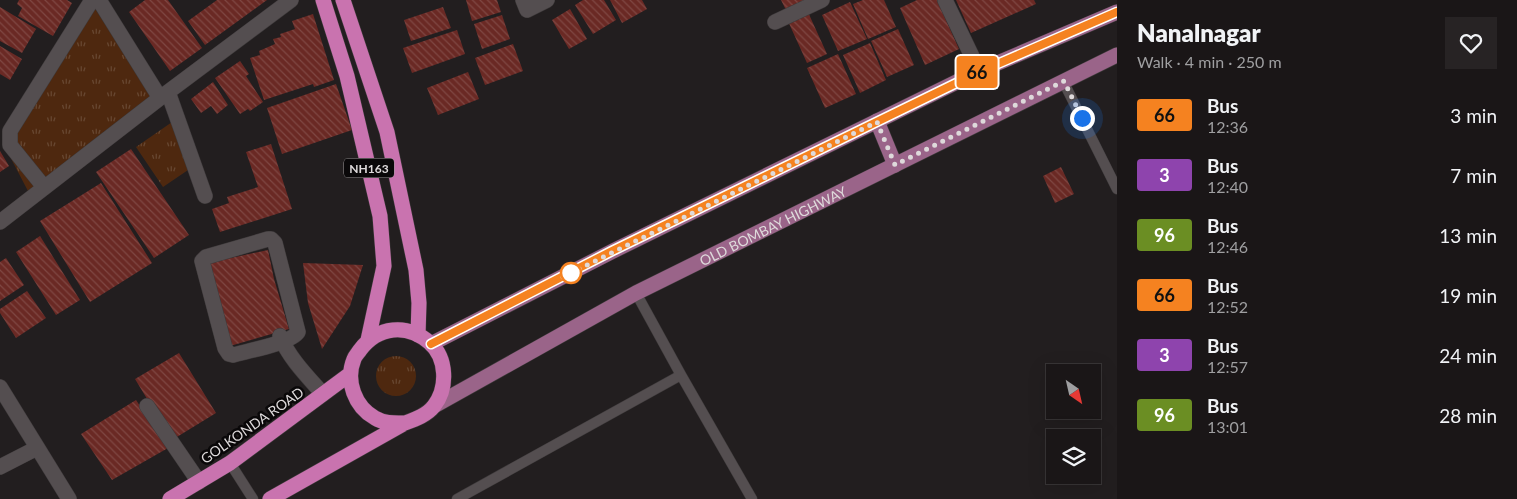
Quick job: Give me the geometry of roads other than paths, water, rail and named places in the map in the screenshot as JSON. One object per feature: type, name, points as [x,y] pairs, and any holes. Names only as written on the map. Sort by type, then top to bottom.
[{"type":"highway","name":"NH163","points":[[323,0],[347,76],[380,216],[384,266],[368,340],[354,358],[350,374]]},
{"type":"highway","name":"NH163","points":[[343,0],[387,132],[416,270],[419,303],[418,335]]},
{"type":"highway","points":[[270,499],[405,423],[420,417],[434,406],[442,391],[444,378],[442,362],[431,344],[408,331],[392,330],[383,332],[368,340]]},
{"type":"highway","points":[[350,374],[350,383],[355,398],[362,409],[375,418],[389,423],[405,423]]},
{"type":"highway","name":"GOLKONDA ROAD","points":[[170,499],[230,463],[350,374]]},
{"type":"main road","points":[[431,344],[612,251],[979,72],[1117,12]]},
{"type":"main road","name":"OLD BOMBAY HIGHWAY","points":[[434,406],[636,293],[1117,55]]},
{"type":"main road","points":[[877,122],[895,165]]},
{"type":"street","points":[[44,187],[10,146],[10,131],[92,0]]},
{"type":"street","points":[[99,0],[164,95],[205,196]]},
{"type":"street","points":[[0,222],[291,0]]},
{"type":"street","points":[[523,0],[527,10],[547,0]]},
{"type":"street","points":[[776,22],[822,0]]},
{"type":"street","points":[[945,0],[979,72]]},
{"type":"street","points":[[268,239],[274,241],[298,331],[295,336],[281,339],[233,355],[226,352],[202,264],[206,257],[268,239]]},
{"type":"street","points":[[281,339],[293,359],[323,394]]},
{"type":"street","points":[[0,386],[69,499]]},
{"type":"street","points":[[147,406],[199,482]]},
{"type":"street","points":[[0,467],[37,448]]},
{"type":"lane","points":[[1064,81],[1117,189]]},
{"type":"lane","points":[[636,293],[752,499]]},
{"type":"lane","points":[[457,499],[681,375]]},
{"type":"lane","points":[[230,463],[253,499]]}]
